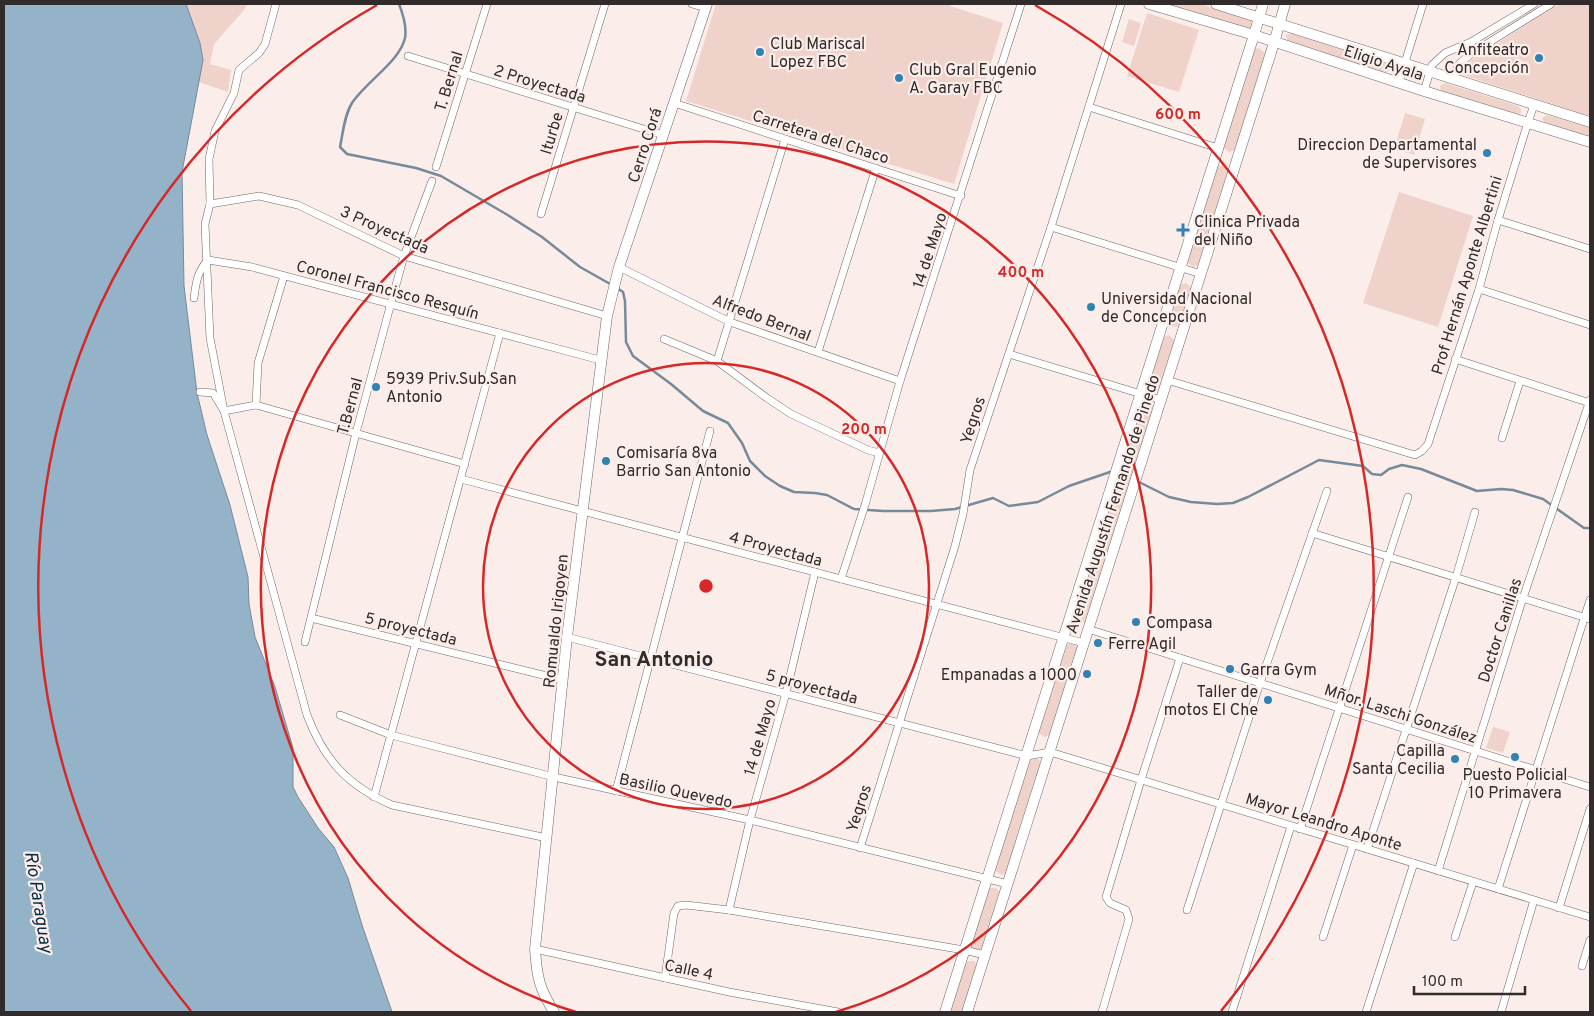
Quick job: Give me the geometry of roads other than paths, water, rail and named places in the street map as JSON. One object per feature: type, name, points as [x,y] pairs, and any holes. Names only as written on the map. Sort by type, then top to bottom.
[{"type":"street","points":[[276,4],[266,44],[259,53],[239,70],[234,92],[215,131],[209,159],[210,204],[205,224],[210,338],[224,411],[307,715],[322,750],[334,765],[346,778],[374,797],[392,805],[412,810],[548,838]]},
{"type":"street","name":"T. Bernal","points":[[436,167],[487,4]]},
{"type":"street","name":"Iturbe","points":[[541,214],[606,4]]},
{"type":"street","points":[[692,4],[707,6]]},
{"type":"street","name":"14 de Mayo","points":[[841,579],[865,505],[900,381],[961,196],[1021,4]]},
{"type":"street","name":"Yegros","points":[[860,848],[955,546],[970,470],[1051,227],[1121,4]]},
{"type":"street","name":"Eligio Ayala","points":[[1148,4],[1254,35],[1424,91],[1590,142]]},
{"type":"street","name":"Eligio Ayala","points":[[1216,4],[1590,122]]},
{"type":"street","name":"Avenida Augustín Fernando de Pinedo","points":[[945,1012],[1254,35],[1262,4]]},
{"type":"street","name":"Avenida Augustín Fernando de Pinedo","points":[[967,1012],[1285,4]]},
{"type":"street","points":[[1399,82],[1423,4]]},
{"type":"street","points":[[1424,91],[1432,65],[1444,53],[1471,42],[1534,4]]},
{"type":"street","points":[[1454,79],[1459,64],[1472,53],[1551,4]]},
{"type":"street","name":"Cerro Corá","points":[[612,297],[619,267],[707,6]]},
{"type":"street","name":"2 Proyectada","points":[[408,56],[663,135]]},
{"type":"street","name":"Carretera del Chaco","points":[[674,103],[961,196]]},
{"type":"street","name":"Prof Hernán Aponte Albertini","points":[[1167,380],[1414,455],[1422,451],[1428,444],[1479,289],[1498,220],[1534,105]]},
{"type":"street","points":[[1089,107],[1218,148]]},
{"type":"street","points":[[717,361],[785,139]]},
{"type":"street","points":[[818,352],[876,168]]},
{"type":"street","name":"T.Bernal","points":[[305,642],[390,303],[404,256],[432,181]]},
{"type":"street","name":"3 Proyectada","points":[[210,204],[259,196],[298,205],[404,256],[607,316]]},
{"type":"street","points":[[1498,220],[1590,249]]},
{"type":"street","points":[[1051,227],[1201,274]]},
{"type":"street","points":[[194,298],[200,268],[208,260]]},
{"type":"street","name":"Coronel Francisco Resquín","points":[[208,260],[252,267],[600,360]]},
{"type":"street","name":"Alfredo Bernal","points":[[619,267],[730,322],[900,381]]},
{"type":"street","points":[[256,405],[258,363],[284,276]]},
{"type":"street","points":[[1479,289],[1590,325]]},
{"type":"street","name":"Romualdo Irigoyen","points":[[554,1012],[543,995],[537,974],[535,949],[548,838],[566,637],[583,511],[600,360],[612,297]]},
{"type":"street","points":[[374,797],[500,333]]},
{"type":"street","points":[[664,339],[717,361],[791,414],[868,450],[879,453]]},
{"type":"street","points":[[1009,354],[1161,400]]},
{"type":"street","points":[[1455,359],[1590,402]]},
{"type":"street","points":[[1502,438],[1520,381]]},
{"type":"street","points":[[200,392],[213,393],[224,411]]},
{"type":"street","name":"Doctor Canillas","points":[[1438,871],[1551,512],[1590,402]]},
{"type":"street","points":[[224,411],[256,405],[465,464]]},
{"type":"street","points":[[616,792],[710,431]]},
{"type":"street","name":"4 Proyectada","points":[[461,479],[1084,643]]},
{"type":"street","points":[[1187,910],[1260,684],[1327,491]]},
{"type":"street","points":[[1300,828],[1408,498]]},
{"type":"street","points":[[1367,849],[1456,577],[1475,512]]},
{"type":"street","points":[[1312,533],[1588,618]]},
{"type":"street","name":"14 de Mayo","points":[[729,910],[750,820],[786,693],[815,572]]},
{"type":"street","points":[[1498,889],[1588,618],[1590,600]]},
{"type":"street","name":"5 proyectada","points":[[311,618],[563,680]]},
{"type":"street","name":"Mñor. Laschi González","points":[[1088,630],[1590,787]]},
{"type":"street","name":"5 proyectada","points":[[566,637],[1026,756],[1050,752]]},
{"type":"street","points":[[1102,1012],[1129,919],[1126,910],[1110,903],[1106,897],[1180,658]]},
{"type":"street","name":"Basilio Quevedo","points":[[340,715],[391,735],[554,777],[750,820],[1008,884]]},
{"type":"street","name":"Mayor Leandro Aponte","points":[[1050,752],[1590,917]]},
{"type":"street","points":[[1559,908],[1590,809]]},
{"type":"street","points":[[1232,1012],[1292,826]]},
{"type":"street","points":[[1323,937],[1353,844]]},
{"type":"street","points":[[1366,1012],[1414,863]]},
{"type":"street","points":[[1455,937],[1474,882]]},
{"type":"street","points":[[1501,1012],[1534,900]]},
{"type":"street","points":[[665,978],[674,913],[678,906],[686,905],[729,910],[985,955]]},
{"type":"street","points":[[1582,966],[1590,940]]},
{"type":"street","name":"Calle 4","points":[[535,949],[729,992],[838,1012]]},
{"type":"water","name":"Río Paraguay","points":[[4,4],[186,4],[200,43],[203,60],[182,172],[184,286],[197,393],[207,435],[230,505],[248,577],[249,604],[255,637],[275,687],[293,748],[293,787],[318,828],[334,847],[348,878],[392,1012],[4,1012]]},
{"type":"waterway","points":[[399,4],[405,29],[402,47],[390,63],[365,87],[352,103],[345,119],[340,147],[347,154],[416,168],[441,176],[506,214],[542,237],[580,267],[612,285]]},
{"type":"waterway","points":[[617,288],[623,292],[626,342],[633,356],[703,411],[728,423],[742,443],[750,461],[765,476],[780,486],[794,492],[827,495],[854,509],[931,511],[955,509],[993,498],[1009,506],[1038,502],[1069,486],[1110,472]]},
{"type":"waterway","points":[[1139,482],[1169,497],[1191,502],[1233,503],[1319,460],[1363,466],[1372,474],[1381,475],[1389,469],[1402,465],[1421,469],[1477,491],[1513,490],[1543,499],[1584,528],[1590,528]]},
{"type":"waterway","points":[[1121,476],[1128,478]]},
{"type":"place","name":"Club Mariscal Lopez FBC","points":[[760,52]]},
{"type":"place","name":"Anfiteatro Concepción","points":[[1539,58]]},
{"type":"place","name":"Club Gral Eugenio A. Garay FBC","points":[[899,78]]},
{"type":"place","name":"Direccion Departamental de Supervisores","points":[[1487,153]]},
{"type":"place","name":"Clinica Privada del Niño","points":[[1183,230]]},
{"type":"place","name":"Universidad Nacional de Concepcion","points":[[1091,307]]},
{"type":"place","name":"5939 Priv.Sub.San Antonio","points":[[376,387]]},
{"type":"place","name":"Comisaría 8va Barrio San Antonio","points":[[606,461]]},
{"type":"place","name":"Compasa","points":[[1136,622]]},
{"type":"place","name":"Ferre Agil","points":[[1098,643]]},
{"type":"place","name":"Garra Gym","points":[[1230,669]]},
{"type":"place","name":"Empanadas a 1000","points":[[1087,674]]},
{"type":"place","name":"Taller de motos El Che","points":[[1268,700]]},
{"type":"place","name":"Puesto Policial 10 Primavera","points":[[1515,757]]},
{"type":"place","name":"Capilla Santa Cecilia","points":[[1455,759]]},
{"type":"district","name":"San Antonio","points":[[654,659]]}]
